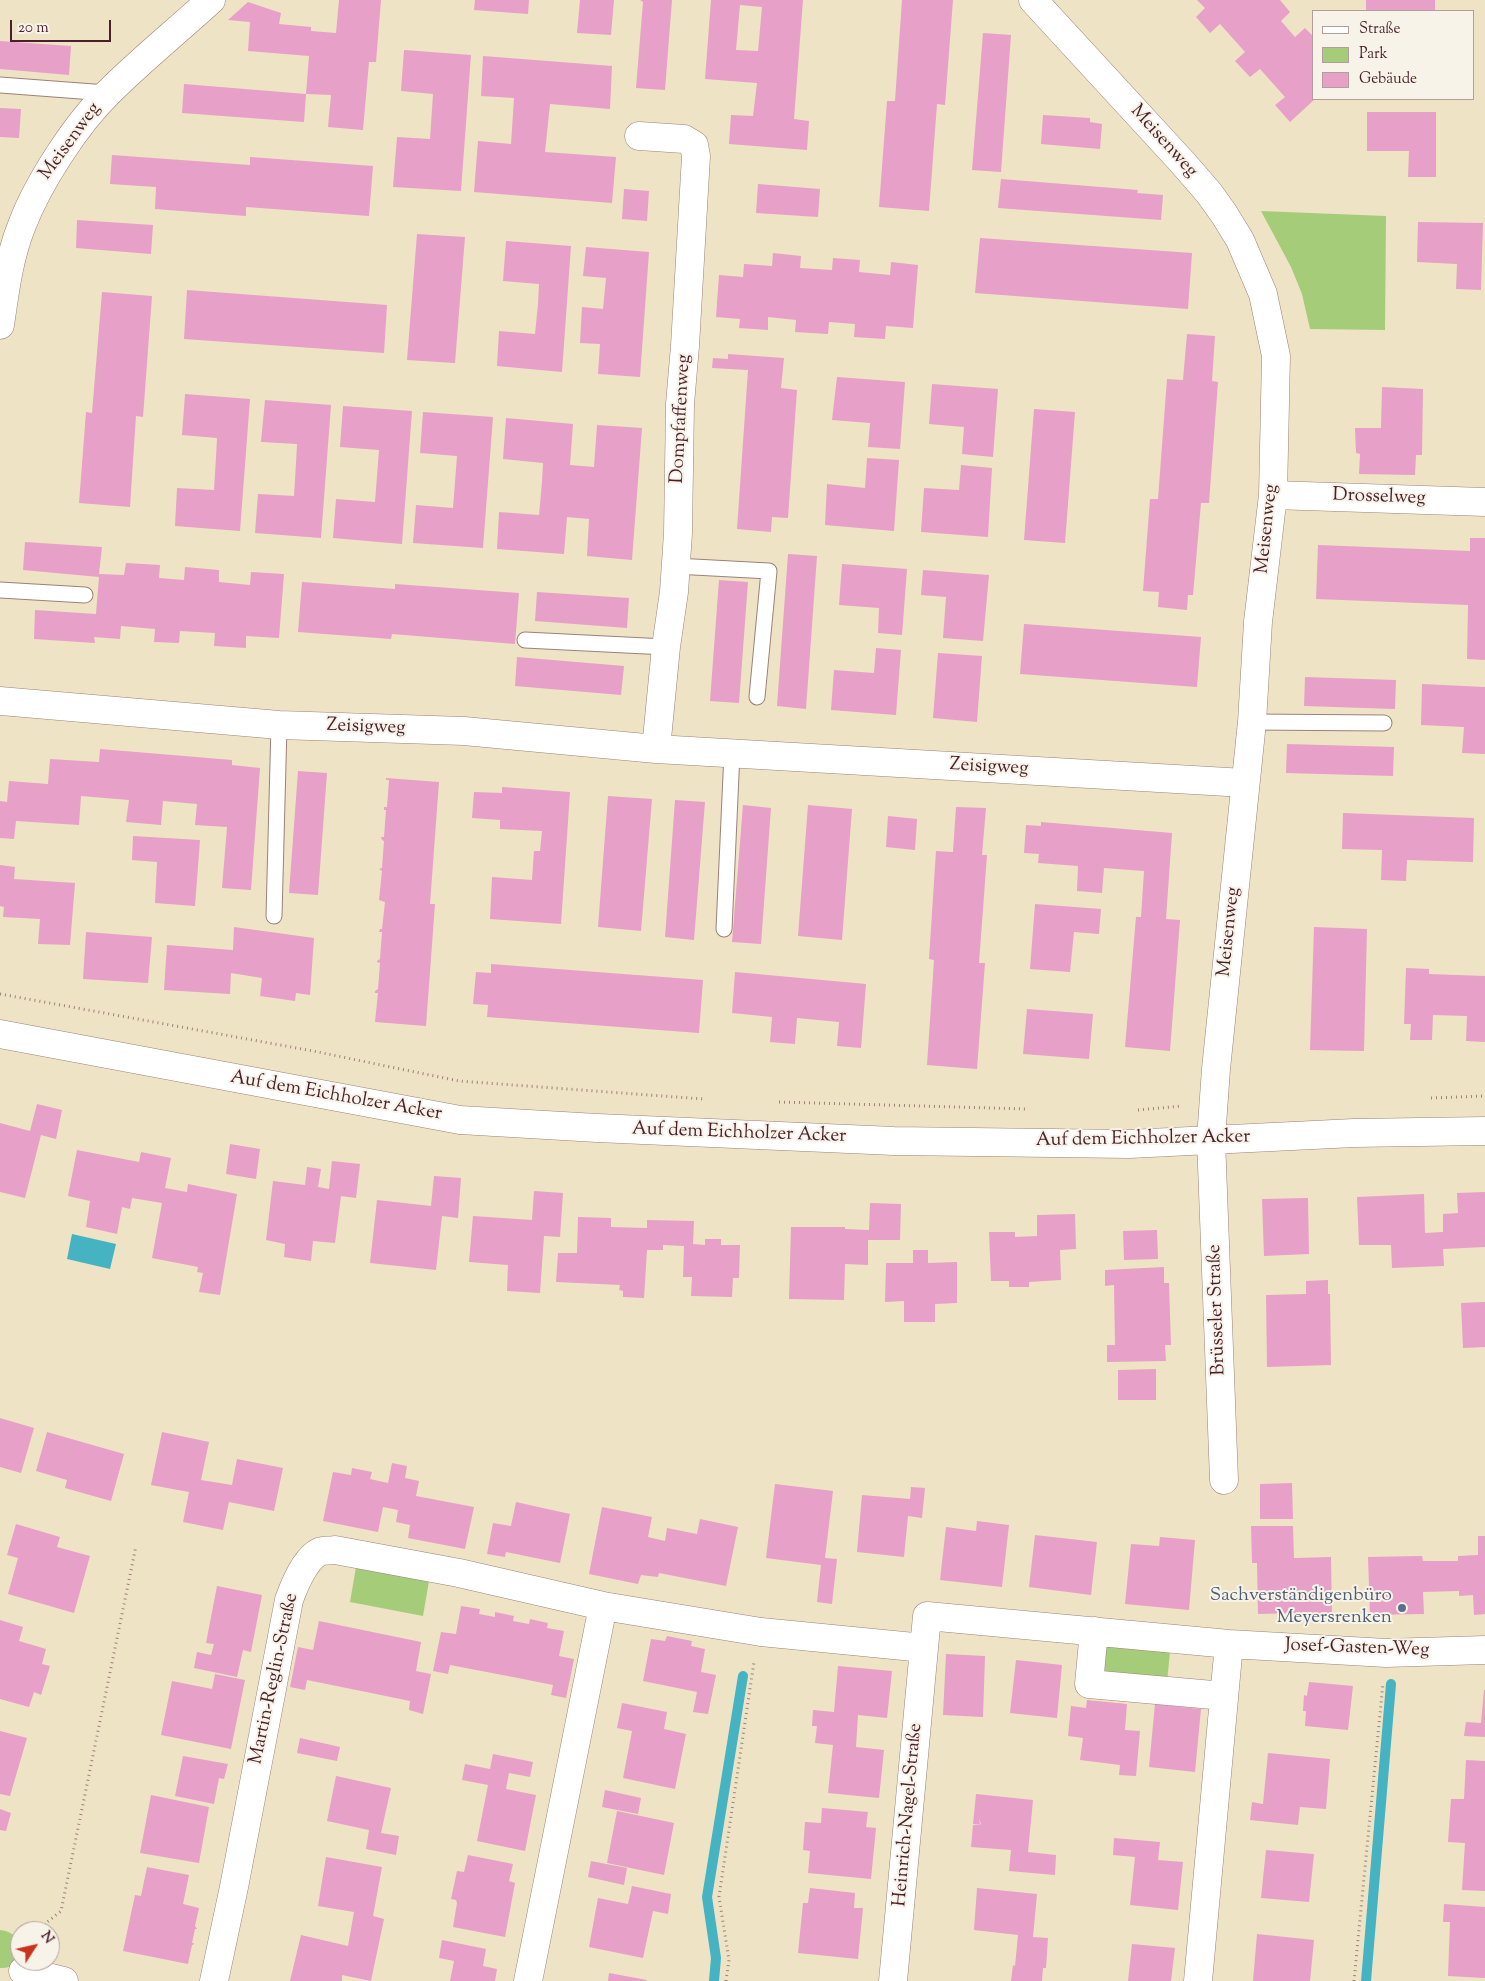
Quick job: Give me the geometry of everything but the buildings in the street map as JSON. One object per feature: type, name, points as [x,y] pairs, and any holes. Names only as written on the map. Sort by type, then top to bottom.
[{"type":"street","name":"Meisenweg","points":[[0,325],[7,275],[21,226],[35,193],[72,135],[107,93],[210,0]]},
{"type":"street","name":"Meisenweg","points":[[1033,0],[1209,193],[1240,240],[1263,294],[1276,356],[1274,495],[1258,622],[1252,722],[1211,1139]]},
{"type":"street","name":"Dompfaffenweg","points":[[639,136],[684,139],[694,144],[696,156],[680,404],[678,533],[656,750]]},
{"type":"street","name":"Drosselweg","points":[[1274,495],[1485,502]]},
{"type":"street","name":"Zeisigweg","points":[[0,701],[279,726],[464,731],[656,750],[1245,783]]},
{"type":"street","name":"Auf dem Eichholzer Acker","points":[[0,1034],[460,1120],[607,1129],[894,1141],[1129,1144],[1354,1133],[1485,1131]]},
{"type":"street","name":"Brüsseler Straße","points":[[1211,1139],[1224,1480]]},
{"type":"street","name":"Martin-Reglin-Straße","points":[[214,1981],[234,1888],[289,1600],[297,1578],[318,1552],[342,1551],[459,1573],[603,1606],[758,1632]]},
{"type":"street","points":[[528,1981],[603,1606]]},
{"type":"street","name":"Heinrich-Nagel-Straße","points":[[894,1981],[927,1616],[1229,1644]]},
{"type":"street","points":[[1094,1631],[1089,1684],[1224,1696]]},
{"type":"street","points":[[758,1632],[924,1648]]},
{"type":"street","points":[[1198,1981],[1229,1644]]},
{"type":"street","name":"Josef-Gasten-Weg","points":[[1229,1644],[1386,1653],[1485,1650]]},
{"type":"street","points":[[23,1971],[64,1981]]},
{"type":"lane","points":[[0,85],[107,93]]},
{"type":"lane","points":[[675,566],[769,571],[757,698]]},
{"type":"lane","points":[[0,590],[85,595]]},
{"type":"lane","points":[[525,640],[666,647]]},
{"type":"lane","points":[[1252,722],[1384,723]]},
{"type":"lane","points":[[274,916],[279,726]]},
{"type":"lane","points":[[724,929],[732,754]]},
{"type":"path","points":[[0,994],[313,1051],[459,1081],[710,1099]]},
{"type":"path","points":[[1427,1098],[1485,1096]]},
{"type":"path","points":[[769,1102],[1037,1109]]},
{"type":"path","points":[[1136,1110],[1213,1104]]},
{"type":"path","points":[[48,1921],[61,1911],[136,1546]]},
{"type":"path","points":[[726,1981],[729,1960],[719,1897],[758,1632]]},
{"type":"path","points":[[1354,1981],[1386,1653]]},
{"type":"green space","points":[[1261,211],[1386,216],[1385,330],[1310,329],[1302,294],[1291,267]]},
{"type":"green space","points":[[356,1567],[429,1581],[423,1616],[350,1602]]},
{"type":"green space","points":[[1101,1646],[1170,1652],[1167,1682],[1098,1676]]},
{"type":"green space","points":[[0,1930],[10,1933],[10,1966],[0,1968]]},
{"type":"water","points":[[72,1234],[116,1244],[110,1269],[67,1259]]},
{"type":"waterway","points":[[714,1981],[716,1958],[707,1897],[743,1676]]},
{"type":"waterway","points":[[1366,1981],[1391,1684]]},
{"type":"place","name":"Sachverständigenbüro Meyersrenken","points":[[1402,1608]]}]
